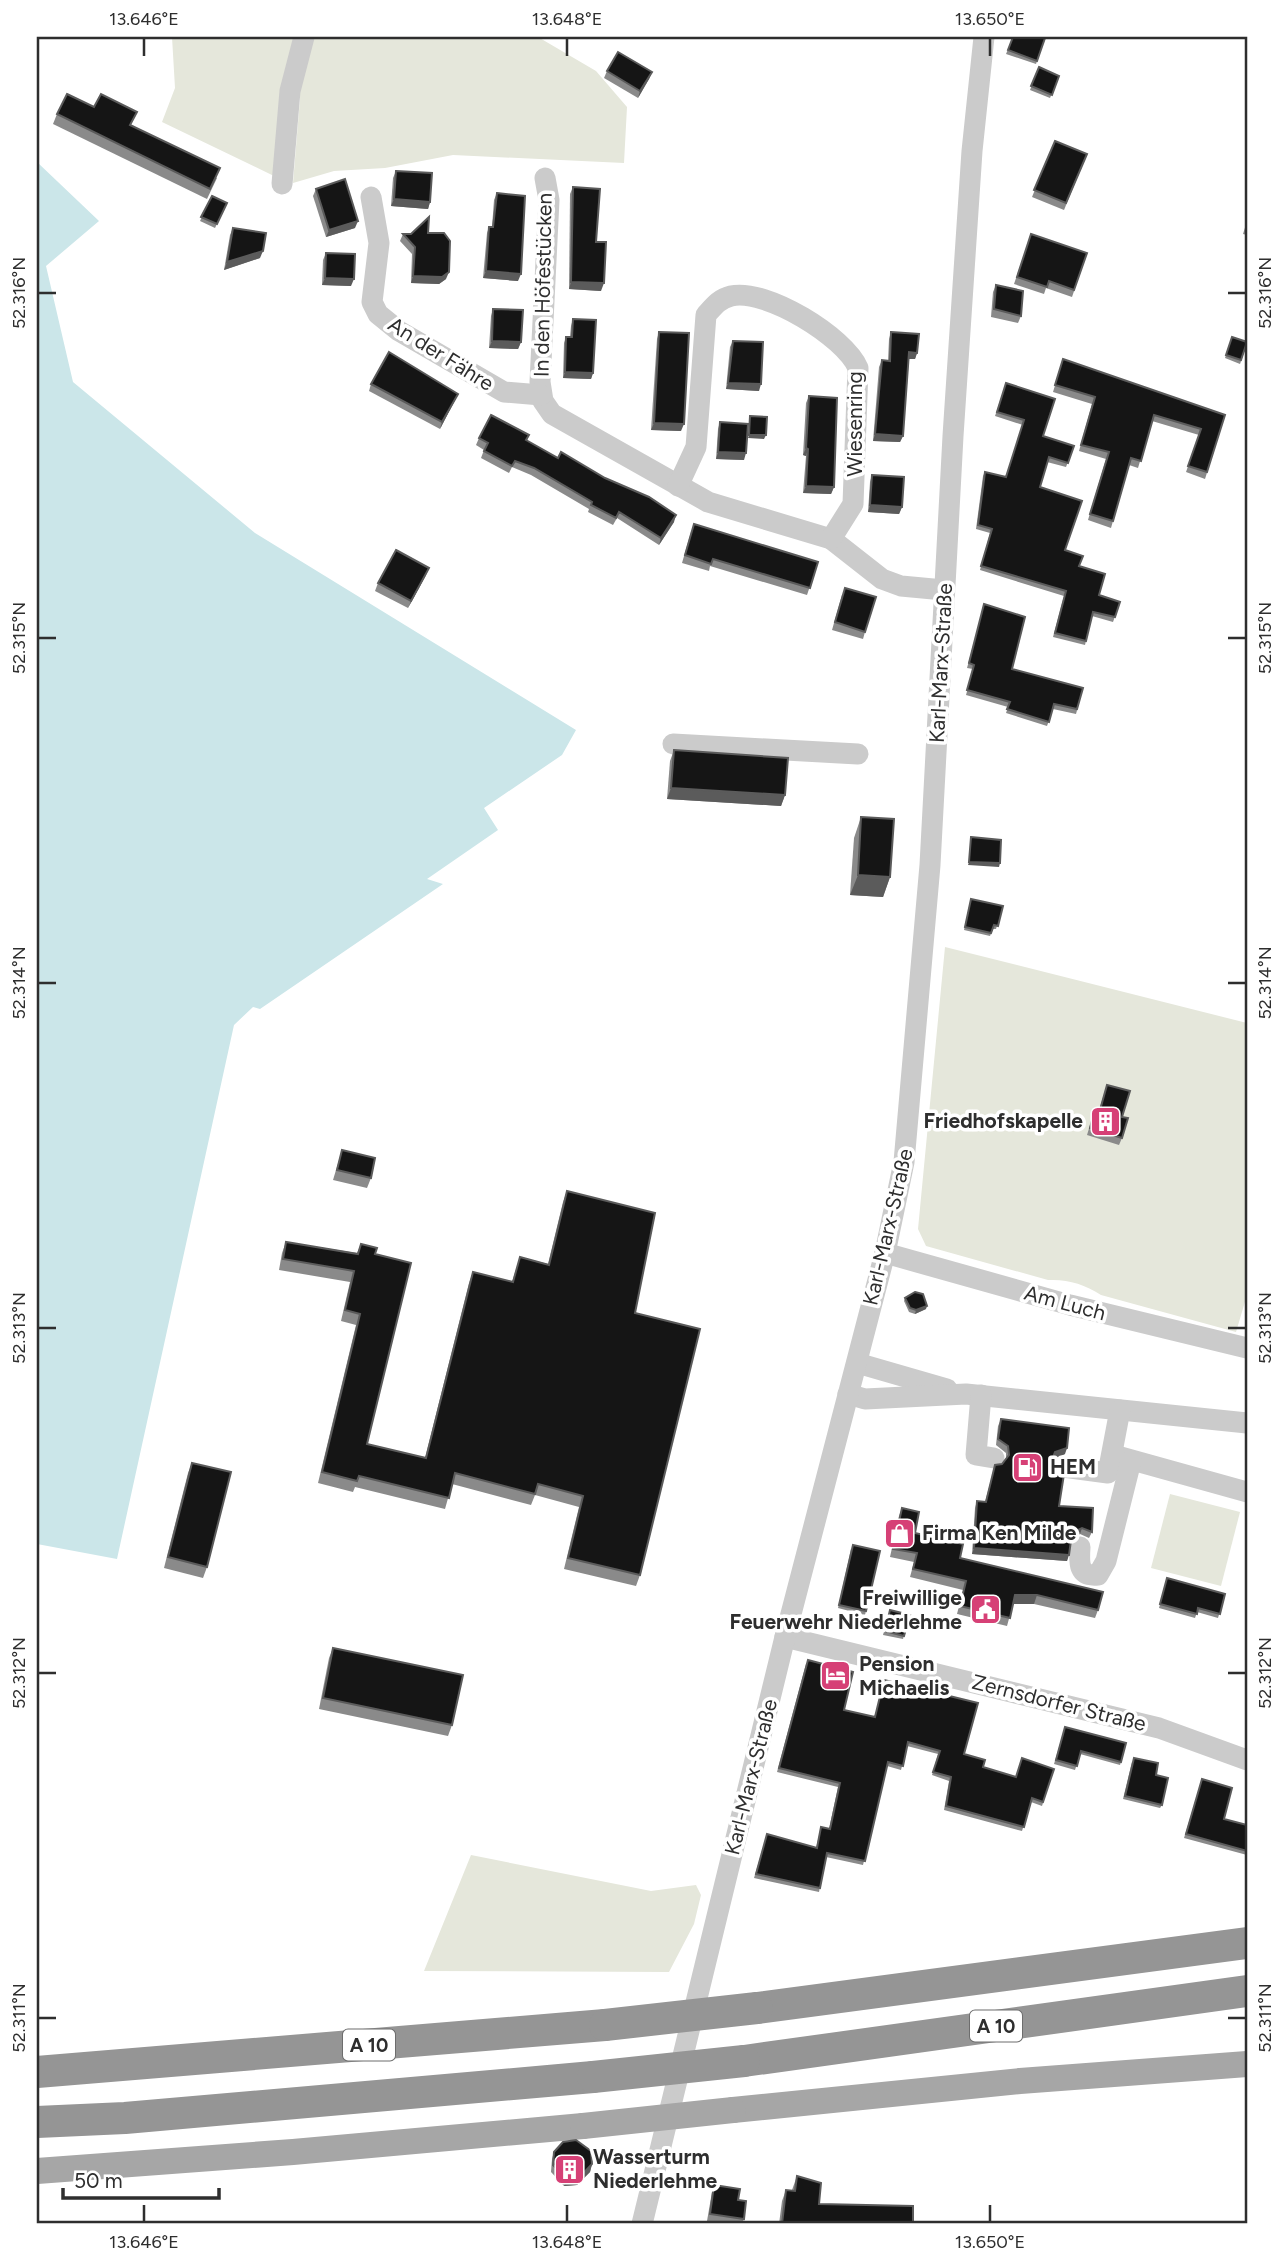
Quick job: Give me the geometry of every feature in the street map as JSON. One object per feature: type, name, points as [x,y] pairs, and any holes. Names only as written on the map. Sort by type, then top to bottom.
[{"type":"highway","name":"A 10","points":[[37,2072],[605,2025],[757,2008],[1247,1943]]},
{"type":"highway","name":"A 10","points":[[37,2122],[125,2118],[744,2062],[1247,1991]]},
{"type":"main road","points":[[37,2171],[583,2126],[1020,2081],[1247,2064]]},
{"type":"street","points":[[282,184],[290,91],[304,37]]},
{"type":"street","name":"Karl-Marx-Straße","points":[[642,2224],[785,1637],[885,1252],[910,1116],[930,864],[971,160],[984,37]]},
{"type":"street","name":"In den Höfestücken","points":[[545,178],[548,209],[541,395],[552,414],[708,502],[831,540],[882,579],[901,586],[944,590]]},
{"type":"street","name":"An der Fähre","points":[[371,197],[379,243],[372,302],[378,314],[417,343],[504,392],[541,395]]},
{"type":"street","name":"Wiesenring","points":[[678,486],[696,447],[706,316],[718,301],[733,296],[767,299],[802,318],[839,345],[854,358],[858,368],[853,504],[831,540]]},
{"type":"street","points":[[673,744],[858,754]]},
{"type":"street","name":"Am Luch","points":[[885,1252],[1070,1305],[1247,1348]]},
{"type":"street","points":[[857,1363],[974,1395]]},
{"type":"street","points":[[848,1394],[865,1399],[974,1395],[1247,1423]]},
{"type":"street","points":[[974,1395],[976,1455],[994,1458]]},
{"type":"street","points":[[1080,1547],[1079,1566],[1082,1572],[1090,1576],[1098,1575],[1106,1561],[1122,1458],[1120,1410]]},
{"type":"street","points":[[1063,1467],[1108,1473],[1122,1458]]},
{"type":"street","points":[[1122,1458],[1247,1492]]},
{"type":"street","name":"Zernsdorfer Straße","points":[[785,1637],[1159,1728],[1247,1760]]},
{"type":"shaded area","points":[[172,37],[538,37],[596,71],[627,107],[624,163],[453,155],[385,168],[334,171],[293,183],[300,99],[298,86],[274,176],[162,122],[175,88]]},
{"type":"shaded area","points":[[945,947],[1247,1023],[1247,1295],[1236,1332],[1101,1295],[1076,1283],[1048,1280],[926,1246],[918,1229]]},
{"type":"shaded area","points":[[1170,1494],[1240,1512],[1221,1586],[1151,1568]]},
{"type":"shaded area","points":[[471,1855],[651,1891],[696,1885],[701,1895],[694,1924],[669,1972],[424,1971]]},
{"type":"water","points":[[37,162],[99,221],[46,266],[73,382],[255,533],[576,730],[562,755],[484,808],[498,830],[427,879],[443,884],[260,1009],[253,1007],[234,1025],[117,1559],[37,1544]]},
{"type":"building","points":[[1013,37],[1045,38],[1037,61],[1008,50]]},
{"type":"building","points":[[618,52],[652,72],[640,91],[607,71]]},
{"type":"building","points":[[1039,67],[1059,76],[1052,95],[1031,86]]},
{"type":"building","points":[[67,94],[94,107],[101,94],[137,112],[130,125],[220,168],[210,189],[57,114]]},
{"type":"building","points":[[1055,141],[1087,154],[1066,203],[1034,190]]},
{"type":"building","points":[[396,171],[432,173],[430,202],[394,199]]},
{"type":"building","points":[[345,179],[358,221],[329,230],[316,189]]},
{"type":"building","points":[[573,187],[600,189],[596,242],[606,242],[604,283],[571,282]]},
{"type":"building","points":[[497,193],[525,196],[521,274],[486,271],[489,227],[493,227]]},
{"type":"building","points":[[212,196],[227,203],[217,224],[201,217]]},
{"type":"building","points":[[429,217],[428,233],[444,233],[450,241],[449,272],[442,277],[413,276],[415,247],[403,234],[411,234]]},
{"type":"building","points":[[233,228],[266,233],[263,251],[227,262]]},
{"type":"building","points":[[1031,234],[1087,253],[1074,290],[1049,281],[1047,287],[1017,277]]},
{"type":"building","points":[[326,253],[355,254],[354,279],[325,278]]},
{"type":"building","points":[[996,285],[1023,291],[1021,316],[994,309]]},
{"type":"building","points":[[493,309],[523,310],[521,342],[492,341]]},
{"type":"building","points":[[573,319],[596,320],[593,373],[565,372],[566,337],[572,337]]},
{"type":"building","points":[[659,332],[689,333],[684,424],[654,423]]},
{"type":"building","points":[[891,332],[919,334],[917,353],[909,352],[903,436],[875,434],[882,360],[890,361]]},
{"type":"building","points":[[1232,337],[1247,342],[1241,360],[1226,355]]},
{"type":"building","points":[[733,341],[763,342],[761,384],[728,383]]},
{"type":"building","points":[[389,352],[458,394],[442,422],[371,384]]},
{"type":"building","points":[[1063,359],[1225,415],[1207,472],[1188,466],[1201,429],[1154,415],[1141,461],[1131,458],[1113,521],[1090,514],[1109,452],[1081,445],[1095,397],[1055,385]]},
{"type":"building","points":[[1006,383],[1055,399],[1043,436],[1074,446],[1068,463],[1049,457],[1040,487],[1082,501],[1065,550],[1083,556],[1079,566],[1105,574],[1099,595],[1120,602],[1115,617],[1093,612],[1086,641],[1055,633],[1066,591],[981,566],[992,529],[978,525],[985,472],[1006,477],[1024,420],[997,412]]},
{"type":"building","points":[[809,396],[837,398],[834,487],[806,486]]},
{"type":"building","points":[[491,415],[529,435],[526,440],[558,458],[561,452],[605,478],[649,497],[676,515],[661,538],[619,512],[616,518],[591,505],[592,502],[534,468],[515,461],[512,466],[484,451],[488,443],[479,438]]},
{"type":"building","points":[[750,416],[767,417],[766,435],[749,435]]},
{"type":"building","points":[[720,422],[748,424],[746,453],[718,452]]},
{"type":"building","points":[[872,475],[904,477],[902,507],[870,505]]},
{"type":"building","points":[[694,524],[818,562],[810,588],[713,559],[711,564],[685,555]]},
{"type":"building","points":[[396,550],[429,568],[411,601],[378,583]]},
{"type":"building","points":[[845,588],[876,597],[865,632],[835,622]]},
{"type":"building","points":[[984,604],[1025,617],[1012,669],[1083,688],[1077,709],[1054,704],[1049,722],[1007,709],[1010,702],[967,690],[974,665],[969,663]]},
{"type":"building","points":[[674,750],[788,758],[785,795],[671,788]]},
{"type":"building","points":[[861,817],[894,819],[890,877],[858,875]]},
{"type":"building","points":[[971,837],[1001,840],[1000,863],[969,862]]},
{"type":"building","points":[[971,899],[1003,906],[998,926],[994,925],[991,933],[965,927]]},
{"type":"building","name":"Friedhofskapelle","points":[[1107,1085],[1130,1091],[1122,1117],[1128,1118],[1122,1138],[1090,1128],[1095,1109],[1100,1110]]},
{"type":"building","points":[[342,1150],[375,1158],[371,1178],[337,1170]]},
{"type":"building","points":[[567,1191],[655,1213],[635,1313],[700,1329],[640,1575],[568,1558],[583,1496],[538,1484],[535,1494],[455,1473],[449,1498],[359,1476],[357,1481],[322,1472],[360,1314],[345,1310],[354,1271],[283,1259],[286,1242],[358,1254],[361,1244],[377,1248],[375,1254],[411,1263],[367,1444],[426,1458],[473,1272],[513,1282],[520,1257],[549,1265]]},
{"type":"building","points":[[915,1292],[923,1294],[927,1306],[916,1310],[910,1308],[905,1298]]},
{"type":"building","points":[[1001,1419],[1069,1428],[1067,1448],[1055,1452],[1052,1460],[1057,1471],[1064,1474],[1059,1506],[1093,1508],[1092,1532],[1082,1528],[1072,1533],[1069,1555],[974,1548],[977,1501],[986,1502],[995,1465],[1002,1464],[1009,1455],[1008,1446],[998,1439]]},
{"type":"building","points":[[192,1463],[231,1472],[207,1567],[168,1557]]},
{"type":"building","points":[[902,1508],[919,1512],[915,1533],[963,1544],[960,1558],[1103,1592],[1098,1610],[1037,1595],[1015,1595],[1010,1618],[960,1606],[966,1581],[913,1569],[917,1553],[893,1549]]},
{"type":"building","points":[[853,1545],[880,1551],[866,1611],[839,1605]]},
{"type":"building","points":[[1167,1578],[1225,1594],[1220,1614],[1198,1608],[1197,1614],[1160,1604]]},
{"type":"building","points":[[890,1610],[910,1615],[904,1636],[885,1631]]},
{"type":"building","points":[[333,1648],[463,1675],[452,1725],[323,1698]]},
{"type":"building","points":[[808,1660],[853,1672],[844,1710],[875,1717],[884,1680],[978,1703],[964,1754],[985,1760],[983,1767],[1016,1777],[1022,1758],[1054,1769],[1043,1802],[1032,1798],[1024,1827],[946,1806],[951,1777],[933,1772],[940,1751],[908,1742],[903,1766],[888,1762],[865,1861],[827,1853],[820,1888],[756,1874],[767,1834],[817,1848],[821,1827],[830,1829],[840,1783],[779,1768]]},
{"type":"building","points":[[1065,1727],[1126,1743],[1121,1762],[1081,1751],[1077,1766],[1056,1760]]},
{"type":"building","points":[[1134,1758],[1158,1763],[1156,1775],[1168,1778],[1162,1805],[1125,1796]]},
{"type":"building","points":[[1202,1779],[1232,1788],[1224,1819],[1247,1825],[1247,1851],[1186,1834]]},
{"type":"building","name":"Wasserturm Niederlehme","points":[[576,2140],[591,2151],[592,2164],[579,2178],[567,2179],[553,2165],[554,2152],[563,2142]]},
{"type":"building","points":[[797,2176],[821,2183],[819,2204],[913,2206],[913,2224],[782,2224],[786,2190],[795,2191]]},
{"type":"building","points":[[714,2185],[740,2189],[738,2200],[746,2201],[744,2219],[710,2214]]},
{"type":"place","name":"Friedhofskapelle","points":[[1106,1121]]},
{"type":"place","name":"HEM","points":[[1027,1467]]},
{"type":"place","name":"Firma Ken Milde","points":[[899,1533]]},
{"type":"place","name":"Freiwillige Feuerwehr Niederlehme","points":[[985,1610]]},
{"type":"place","name":"Pension Michaelis","points":[[836,1676]]},
{"type":"place","name":"Wasserturm Niederlehme","points":[[570,2169]]}]
